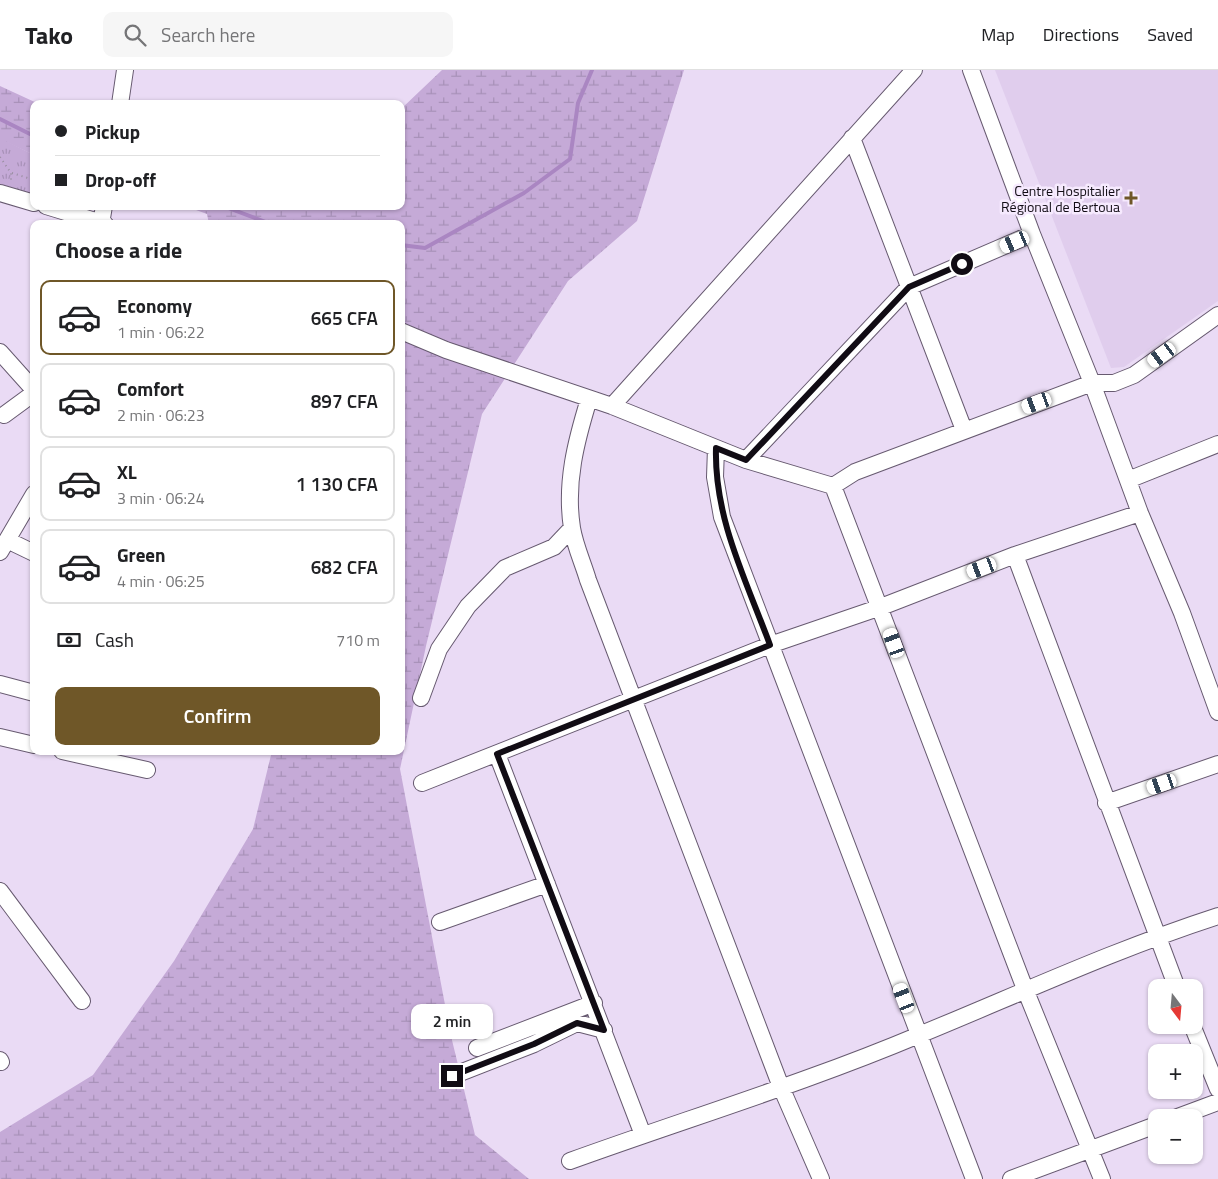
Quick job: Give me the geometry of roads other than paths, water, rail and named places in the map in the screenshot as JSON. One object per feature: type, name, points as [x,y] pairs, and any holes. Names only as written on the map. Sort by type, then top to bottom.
[{"type":"street","points":[[121,100],[125,70]]},
{"type":"street","points":[[612,406],[914,70]]},
{"type":"street","points":[[971,70],[1032,234],[1092,382],[1140,513],[1182,613],[1218,712]]},
{"type":"street","points":[[852,138],[964,430]]},
{"type":"street","points":[[4,194],[30,202]]},
{"type":"street","points":[[59,210],[92,220]]},
{"type":"street","points":[[746,460],[909,287],[1032,234]]},
{"type":"street","points":[[405,333],[446,350],[612,406],[746,460],[833,486],[855,472],[1092,382],[1114,383],[1134,375],[1218,315]]},
{"type":"street","points":[[3,360],[30,387]]},
{"type":"street","points":[[4,415],[30,394]]},
{"type":"street","points":[[590,399],[575,446],[570,479],[572,528],[588,580],[781,1088],[821,1179]]},
{"type":"street","points":[[1128,480],[1218,444]]},
{"type":"street","points":[[716,448],[715,477],[722,517],[974,1179]]},
{"type":"street","points":[[833,486],[881,607],[1025,989],[1102,1179]]},
{"type":"street","points":[[30,501],[3,546],[30,552]]},
{"type":"street","points":[[422,784],[633,698],[770,645],[881,607],[1015,555],[1140,513]]},
{"type":"street","points":[[421,698],[439,649],[468,606],[505,568],[554,547],[572,528]]},
{"type":"street","points":[[1015,555],[1106,803],[1173,979]]},
{"type":"street","points":[[0,684],[30,692]]},
{"type":"street","points":[[0,737],[30,744]]},
{"type":"street","points":[[497,754],[643,1134]]},
{"type":"street","points":[[80,755],[147,770]]},
{"type":"street","points":[[1106,803],[1218,764]]},
{"type":"street","points":[[440,922],[548,884]]},
{"type":"street","points":[[0,891],[82,1002]]},
{"type":"street","points":[[570,1161],[643,1134],[781,1088],[919,1036],[1025,989],[1156,936],[1218,916]]},
{"type":"street","points":[[477,1048],[594,1003]]},
{"type":"street","points":[[452,1076],[534,1044],[577,1023],[604,1030]]},
{"type":"street","points":[[1196,1034],[1218,1089]]},
{"type":"street","points":[[1199,1109],[1218,1102]]},
{"type":"street","points":[[1011,1179],[1148,1128]]},
{"type":"waterway","points":[[405,246],[425,248],[524,193],[570,159],[578,103],[592,70]]},
{"type":"waterway","points":[[0,119],[30,134]]},
{"type":"waterway","points":[[234,210],[260,220]]},
{"type":"place","name":"Centre Hospitalier Régional de Bertoua","points":[[1131,198]]}]
